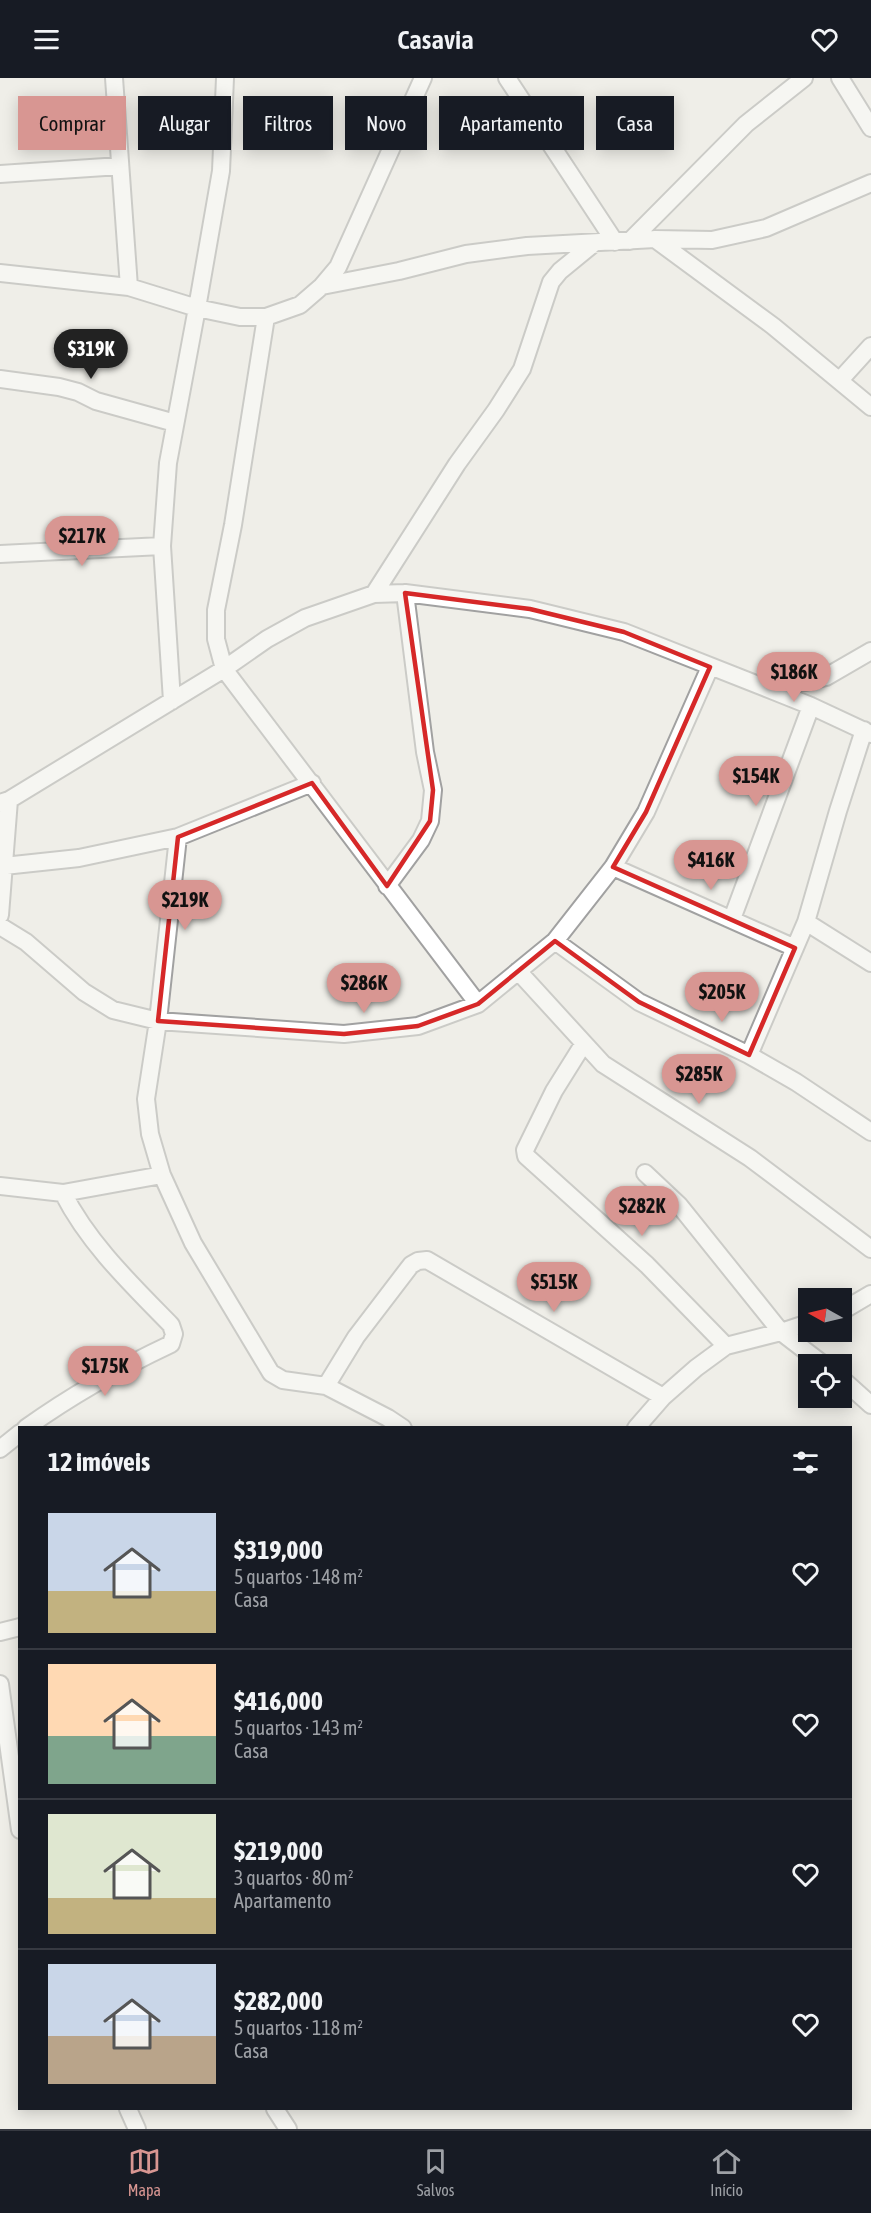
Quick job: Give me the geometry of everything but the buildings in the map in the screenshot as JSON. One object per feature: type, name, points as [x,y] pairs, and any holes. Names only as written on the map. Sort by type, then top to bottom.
[{"type":"street","points":[[114,78],[129,287]]},
{"type":"street","points":[[172,701],[162,546],[168,463],[221,171],[225,78]]},
{"type":"street","points":[[0,273],[129,287],[197,308],[240,317],[266,317],[300,305],[322,286],[338,267],[423,78]]},
{"type":"street","points":[[507,78],[622,242]]},
{"type":"street","points":[[622,242],[746,124],[804,78]]},
{"type":"street","points":[[840,78],[871,128]]},
{"type":"street","points":[[0,174],[120,166]]},
{"type":"street","points":[[322,286],[399,271],[466,254],[527,246],[655,239],[712,240],[766,228],[871,183]]},
{"type":"street","points":[[655,239],[773,326],[871,407]]},
{"type":"street","points":[[374,594],[457,464],[522,369],[551,282],[560,271],[593,244]]},
{"type":"street","points":[[266,317],[233,525],[216,610],[216,639],[224,669],[478,1004]]},
{"type":"street","points":[[840,380],[871,346]]},
{"type":"street","points":[[0,379],[59,387],[78,392],[96,401],[175,423]]},
{"type":"street","points":[[0,554],[162,546]]},
{"type":"street","points":[[387,886],[421,840],[430,821],[433,790],[424,752],[405,593]]},
{"type":"street","points":[[0,915],[4,866],[5,801],[224,669],[267,639],[305,618],[374,594],[405,593],[540,612],[624,632],[811,706],[868,732],[838,811],[806,922],[749,1055]]},
{"type":"street","points":[[771,690],[826,677],[871,651]]},
{"type":"street","points":[[0,926],[26,942],[84,992],[103,1004],[113,1010],[158,1021],[344,1034],[417,1026],[478,1004],[555,941],[613,867],[646,812],[710,667]]},
{"type":"street","points":[[732,919],[811,706]]},
{"type":"street","points":[[4,866],[79,858],[178,837],[312,783]]},
{"type":"street","points":[[178,837],[158,1021],[146,1099],[150,1134],[162,1175],[194,1243],[271,1373],[283,1380],[326,1386],[400,1426]]},
{"type":"street","points":[[613,867],[795,948]]},
{"type":"street","points":[[806,922],[871,963]]},
{"type":"street","points":[[555,941],[639,1002],[749,1055],[796,1082],[871,1132]]},
{"type":"street","points":[[518,971],[603,1064],[750,1158],[871,1249]]},
{"type":"street","points":[[584,1043],[554,1091],[525,1150],[526,1156],[647,1265],[726,1346]]},
{"type":"street","points":[[645,1173],[679,1205],[781,1332],[810,1354]]},
{"type":"street","points":[[0,1186],[63,1193],[162,1175]]},
{"type":"street","points":[[29,1426],[61,1403],[118,1369],[171,1344],[174,1334],[171,1325],[104,1256],[73,1212],[63,1193]]},
{"type":"street","points":[[326,1386],[356,1337],[411,1265],[427,1260],[663,1397]]},
{"type":"street","points":[[852,1305],[871,1294]]},
{"type":"street","points":[[638,1426],[663,1397],[726,1346],[798,1326]]},
{"type":"street","points":[[852,1388],[871,1405]]},
{"type":"street","points":[[0,1449],[18,1435]]},
{"type":"street","points":[[0,1632],[18,1628]]},
{"type":"street","points":[[0,1684],[18,1815]]},
{"type":"street","points":[[128,2110],[137,2129]]},
{"type":"street","points":[[276,2110],[288,2129]]},
{"type":"highlighted area","points":[[405,593],[530,609],[624,632],[710,667],[646,812],[613,867],[795,948],[749,1055],[639,1002],[555,941],[478,1004],[418,1026],[344,1034],[158,1021],[178,837],[312,783],[387,886],[430,821],[433,790]]}]
